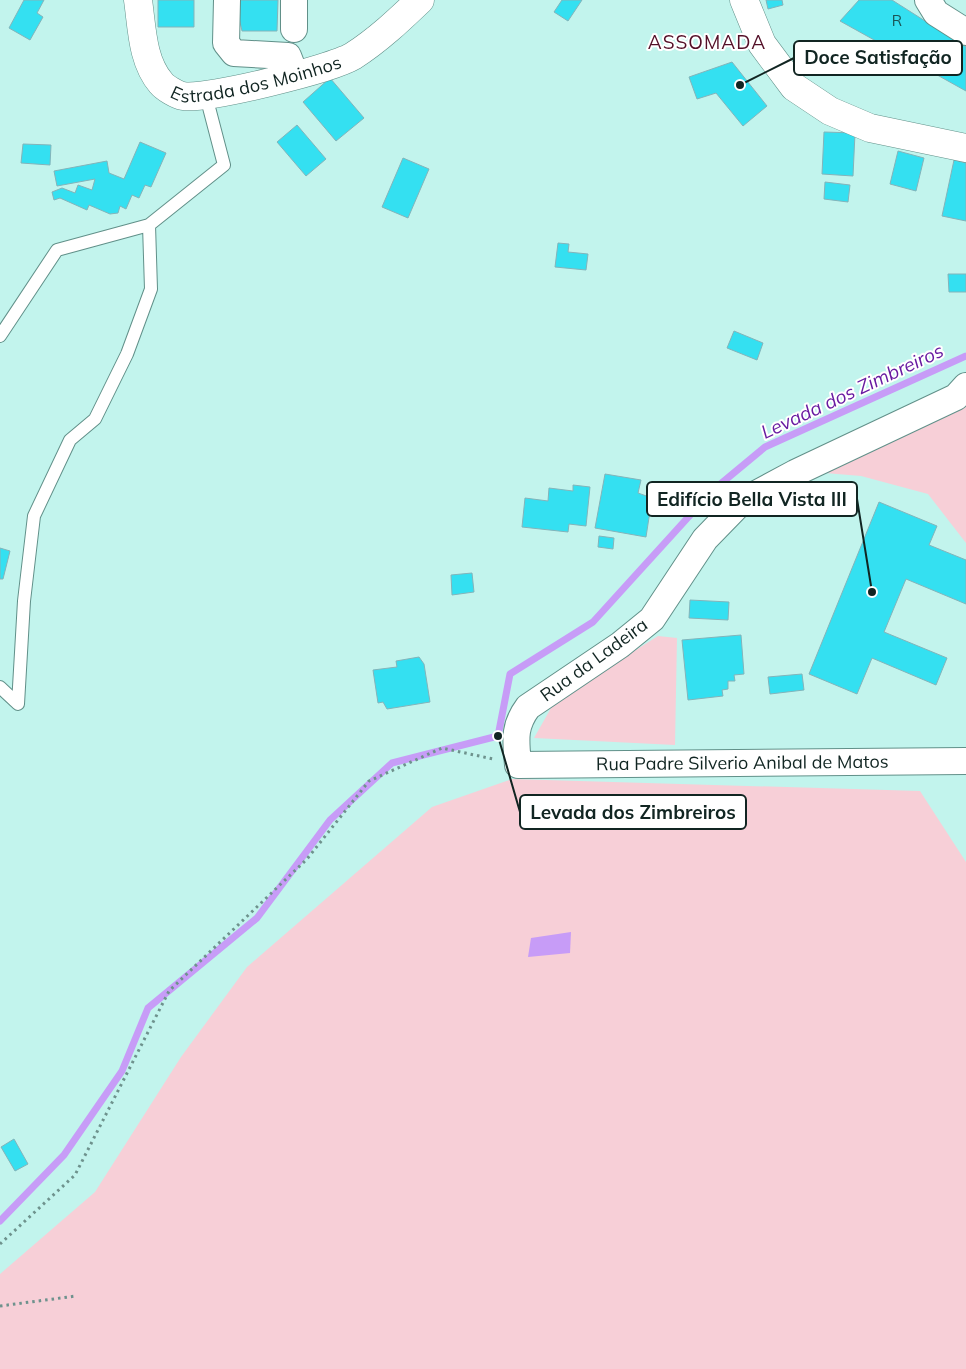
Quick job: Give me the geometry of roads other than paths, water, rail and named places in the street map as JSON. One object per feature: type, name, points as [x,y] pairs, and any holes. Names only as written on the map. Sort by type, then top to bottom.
[{"type":"street","name":"Estrada dos Moinhos","points":[[138,0],[148,65],[162,84],[182,96],[206,96],[295,74],[351,57],[383,35],[420,0]]},
{"type":"street","points":[[227,0],[226,43],[229,49],[234,53],[288,56],[295,74]]},
{"type":"street","points":[[294,0],[294,29]]},
{"type":"street","points":[[744,0],[762,44],[794,86],[822,106],[870,128],[966,148]]},
{"type":"street","points":[[928,0],[936,13],[966,32]]},
{"type":"street","name":"Rua da Ladeira","points":[[518,765],[517,727],[519,719],[528,707],[620,646],[652,619],[705,539],[741,502],[795,473],[956,397],[966,386]]},
{"type":"street","name":"Rua Padre Silverio Anibal de Matos","points":[[518,765],[966,761]]},
{"type":"lane","points":[[0,336],[57,250],[149,226],[224,165],[206,96]]},
{"type":"lane","points":[[0,687],[18,704],[24,601],[34,516],[70,440],[95,419],[127,354],[151,289],[149,226]]},
{"type":"waterway","name":"Levada dos Zimbreiros","points":[[0,1221],[64,1155],[122,1071],[148,1008],[257,918],[330,820],[392,763],[498,736],[510,674],[593,622],[712,491],[765,447],[966,356]]},
{"type":"place","name":"Doce Satisfação","points":[[740,85]]},
{"type":"place","name":"Edifício Bella Vista III","points":[[872,592]]},
{"type":"place","name":"Levada dos Zimbreiros","points":[[498,736]]},
{"type":"district","name":"ASSOMADA","points":[[707,42]]}]
